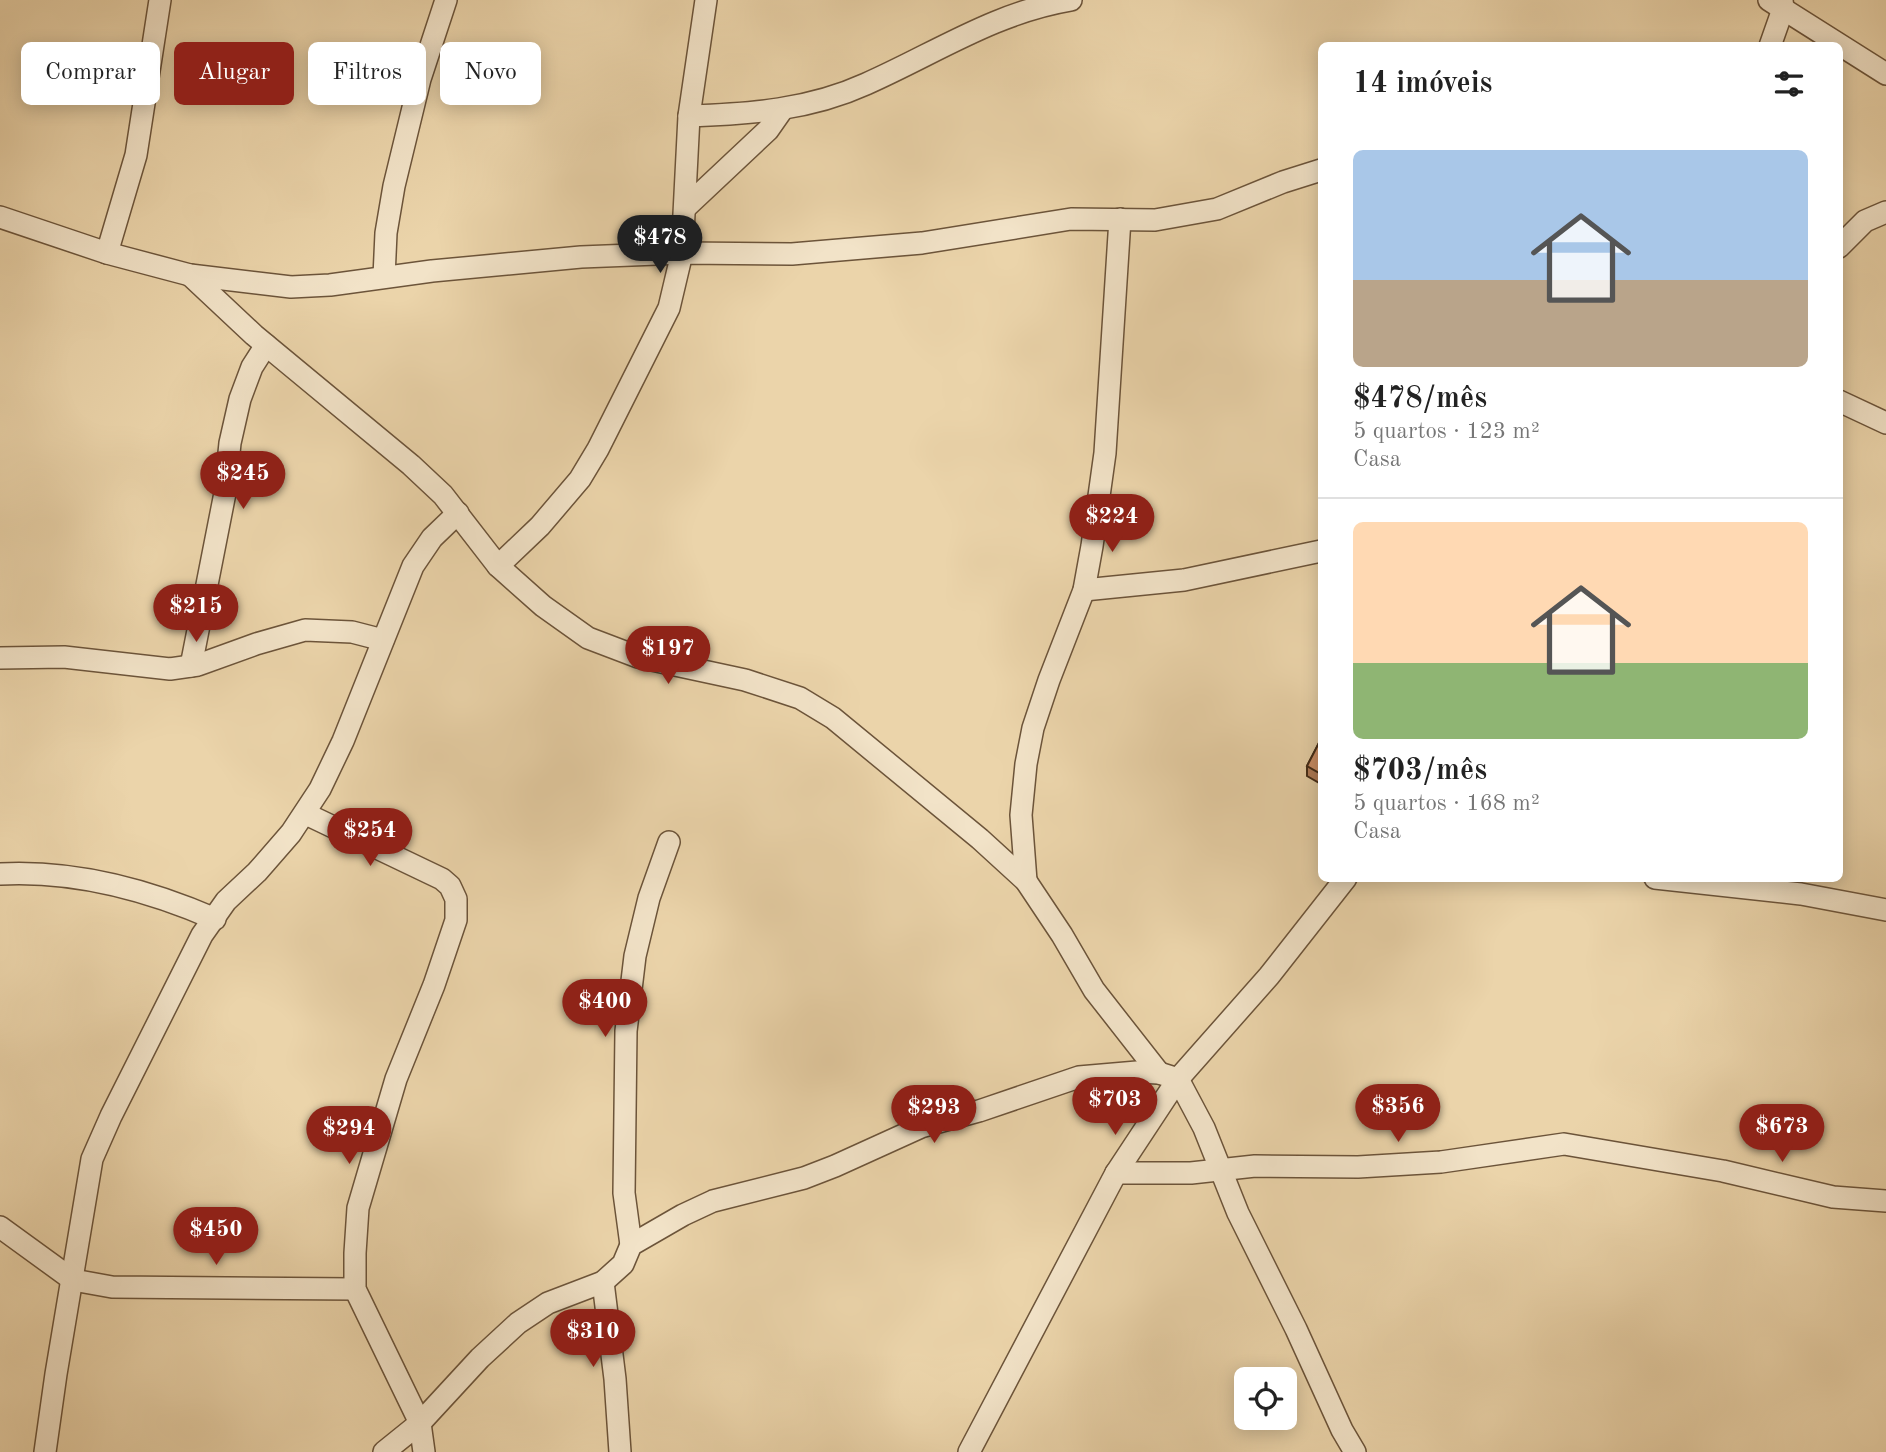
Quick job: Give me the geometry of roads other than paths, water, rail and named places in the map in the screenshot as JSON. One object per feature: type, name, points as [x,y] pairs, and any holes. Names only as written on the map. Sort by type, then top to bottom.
[{"type":"street","points":[[107,253],[136,155],[160,0]]},
{"type":"street","points":[[384,277],[386,233],[394,186],[420,79],[446,0]]},
{"type":"street","points":[[498,566],[561,503],[580,479],[598,449],[669,308],[682,253],[689,117],[706,0]]},
{"type":"street","points":[[689,117],[782,110],[813,104],[865,85],[1000,19],[1038,6],[1071,0]]},
{"type":"street","points":[[1771,42],[1778,3],[1837,42]]},
{"type":"street","points":[[1843,46],[1886,74]]},
{"type":"street","points":[[685,208],[768,130],[782,110]]},
{"type":"street","points":[[0,217],[107,253],[190,275],[291,287],[330,285],[524,261],[682,253],[792,254],[922,243],[1071,219],[1154,220],[1217,209],[1318,171]]},
{"type":"street","points":[[1843,239],[1865,221],[1886,212]]},
{"type":"street","points":[[1026,881],[1021,820],[1026,764],[1033,728],[1049,680],[1084,590],[1105,453],[1120,219]]},
{"type":"street","points":[[190,275],[266,345],[411,465],[443,495],[498,566],[543,606],[587,638],[638,657],[746,680],[800,698],[833,718],[980,839],[1026,881],[1094,990],[1169,1076],[1204,1128],[1219,1169],[1342,1430],[1355,1452]]},
{"type":"street","points":[[191,666],[225,493],[230,443],[240,399],[253,367],[266,345]]},
{"type":"street","points":[[1843,403],[1886,423]]},
{"type":"street","points":[[45,1452],[92,1159],[202,935],[226,901],[257,872],[306,814],[343,741],[413,566],[432,538],[458,513]]},
{"type":"street","points":[[1084,590],[1184,580],[1318,552]]},
{"type":"street","points":[[0,658],[64,657],[170,669],[191,666],[305,630],[352,632],[383,640]]},
{"type":"street","points":[[306,814],[442,879],[450,886],[456,899],[456,920],[434,985],[396,1079],[358,1208],[355,1253],[355,1289],[420,1423],[425,1452]]},
{"type":"street","points":[[980,839],[997,836],[1021,820]]},
{"type":"street","points":[[384,1452],[420,1423],[480,1358],[518,1323],[548,1303],[603,1282],[623,1264],[631,1245],[624,1193],[626,1031],[635,956],[649,898],[669,842]]},
{"type":"street","points":[[0,874],[58,874],[121,885],[215,919]]},
{"type":"street","points":[[969,1452],[1169,1076],[1269,975],[1343,882]]},
{"type":"street","points":[[1692,882],[1801,894],[1886,910]]},
{"type":"street","points":[[631,1245],[654,1230],[713,1201],[804,1178],[921,1127],[979,1111],[1079,1077],[1169,1076]]},
{"type":"street","points":[[1116,1172],[1191,1173],[1255,1166],[1358,1167],[1441,1162],[1564,1144],[1723,1171],[1833,1197],[1886,1201]]},
{"type":"street","points":[[0,1227],[73,1280],[112,1287],[355,1289]]},
{"type":"street","points":[[603,1282],[615,1378],[620,1452]]}]
